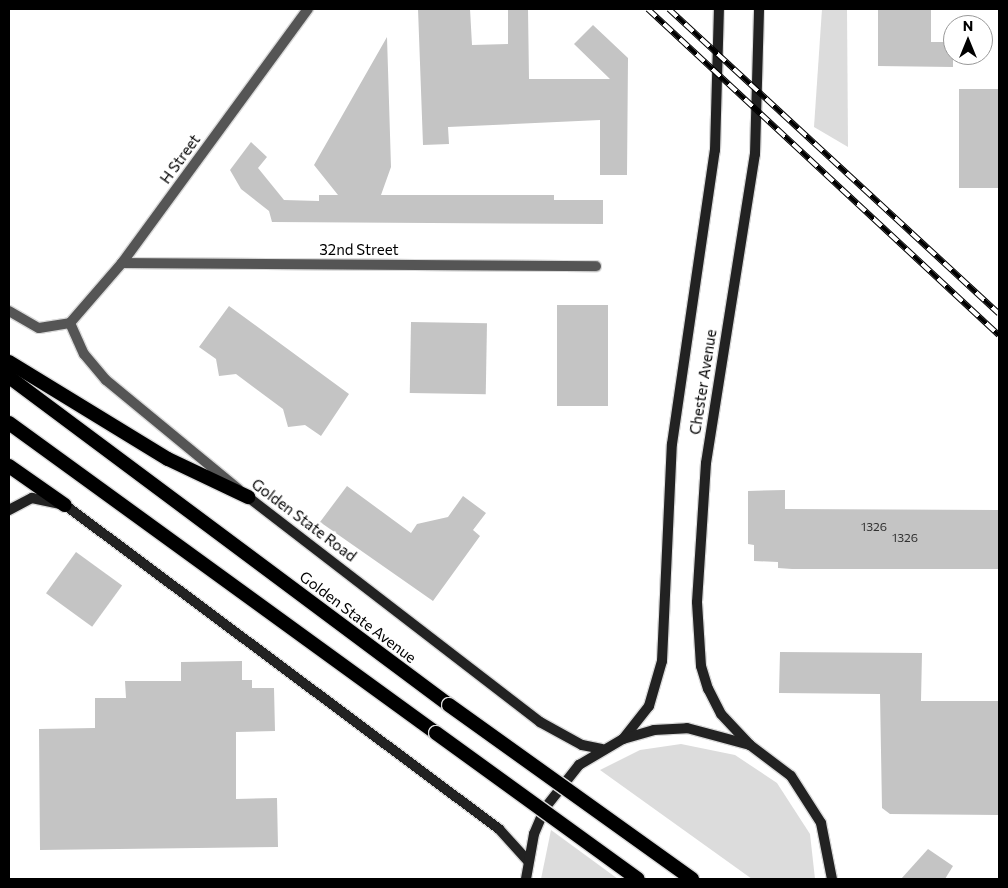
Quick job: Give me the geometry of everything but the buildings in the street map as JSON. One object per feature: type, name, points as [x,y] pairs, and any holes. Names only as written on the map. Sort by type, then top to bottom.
[{"type":"highway","points":[[9,362],[168,459],[248,497]]},
{"type":"highway","name":"Golden State Avenue","points":[[9,377],[449,705],[692,879]]},
{"type":"highway","points":[[9,423],[638,879]]},
{"type":"highway","points":[[9,466],[65,505]]},
{"type":"main road","name":"Chester Avenue","points":[[623,739],[649,706],[662,661],[670,471],[716,150],[720,9]]},
{"type":"main road","name":"Chester Avenue","points":[[750,745],[721,714],[708,689],[701,666],[697,602],[706,463],[755,154],[759,9]]},
{"type":"main road","name":"Golden State Road","points":[[248,497],[540,722],[582,745],[602,749]]},
{"type":"main road","points":[[9,510],[32,498],[65,505],[499,829],[528,861]]},
{"type":"main road","points":[[526,879],[534,834],[560,785],[602,749],[623,739],[654,730],[687,728],[750,745],[772,759],[807,796],[828,844],[832,879]]},
{"type":"street","name":"H Street","points":[[70,323],[122,263],[308,9]]},
{"type":"street","name":"32nd Street","points":[[122,263],[596,266]]},
{"type":"street","points":[[9,311],[39,328],[70,323]]},
{"type":"street","name":"Golden State Road","points":[[70,323],[84,354],[106,380],[248,497]]},
{"type":"shaded area","points":[[822,9],[847,9],[848,147],[814,127]]},
{"type":"shaded area","points":[[681,744],[735,755],[777,783],[810,834],[815,879],[752,879],[600,770],[640,750]]},
{"type":"shaded area","points":[[551,830],[618,879],[541,879]]},
{"type":"railway","points":[[648,9],[999,335]]},
{"type":"railway","points":[[669,9],[999,313]]}]
